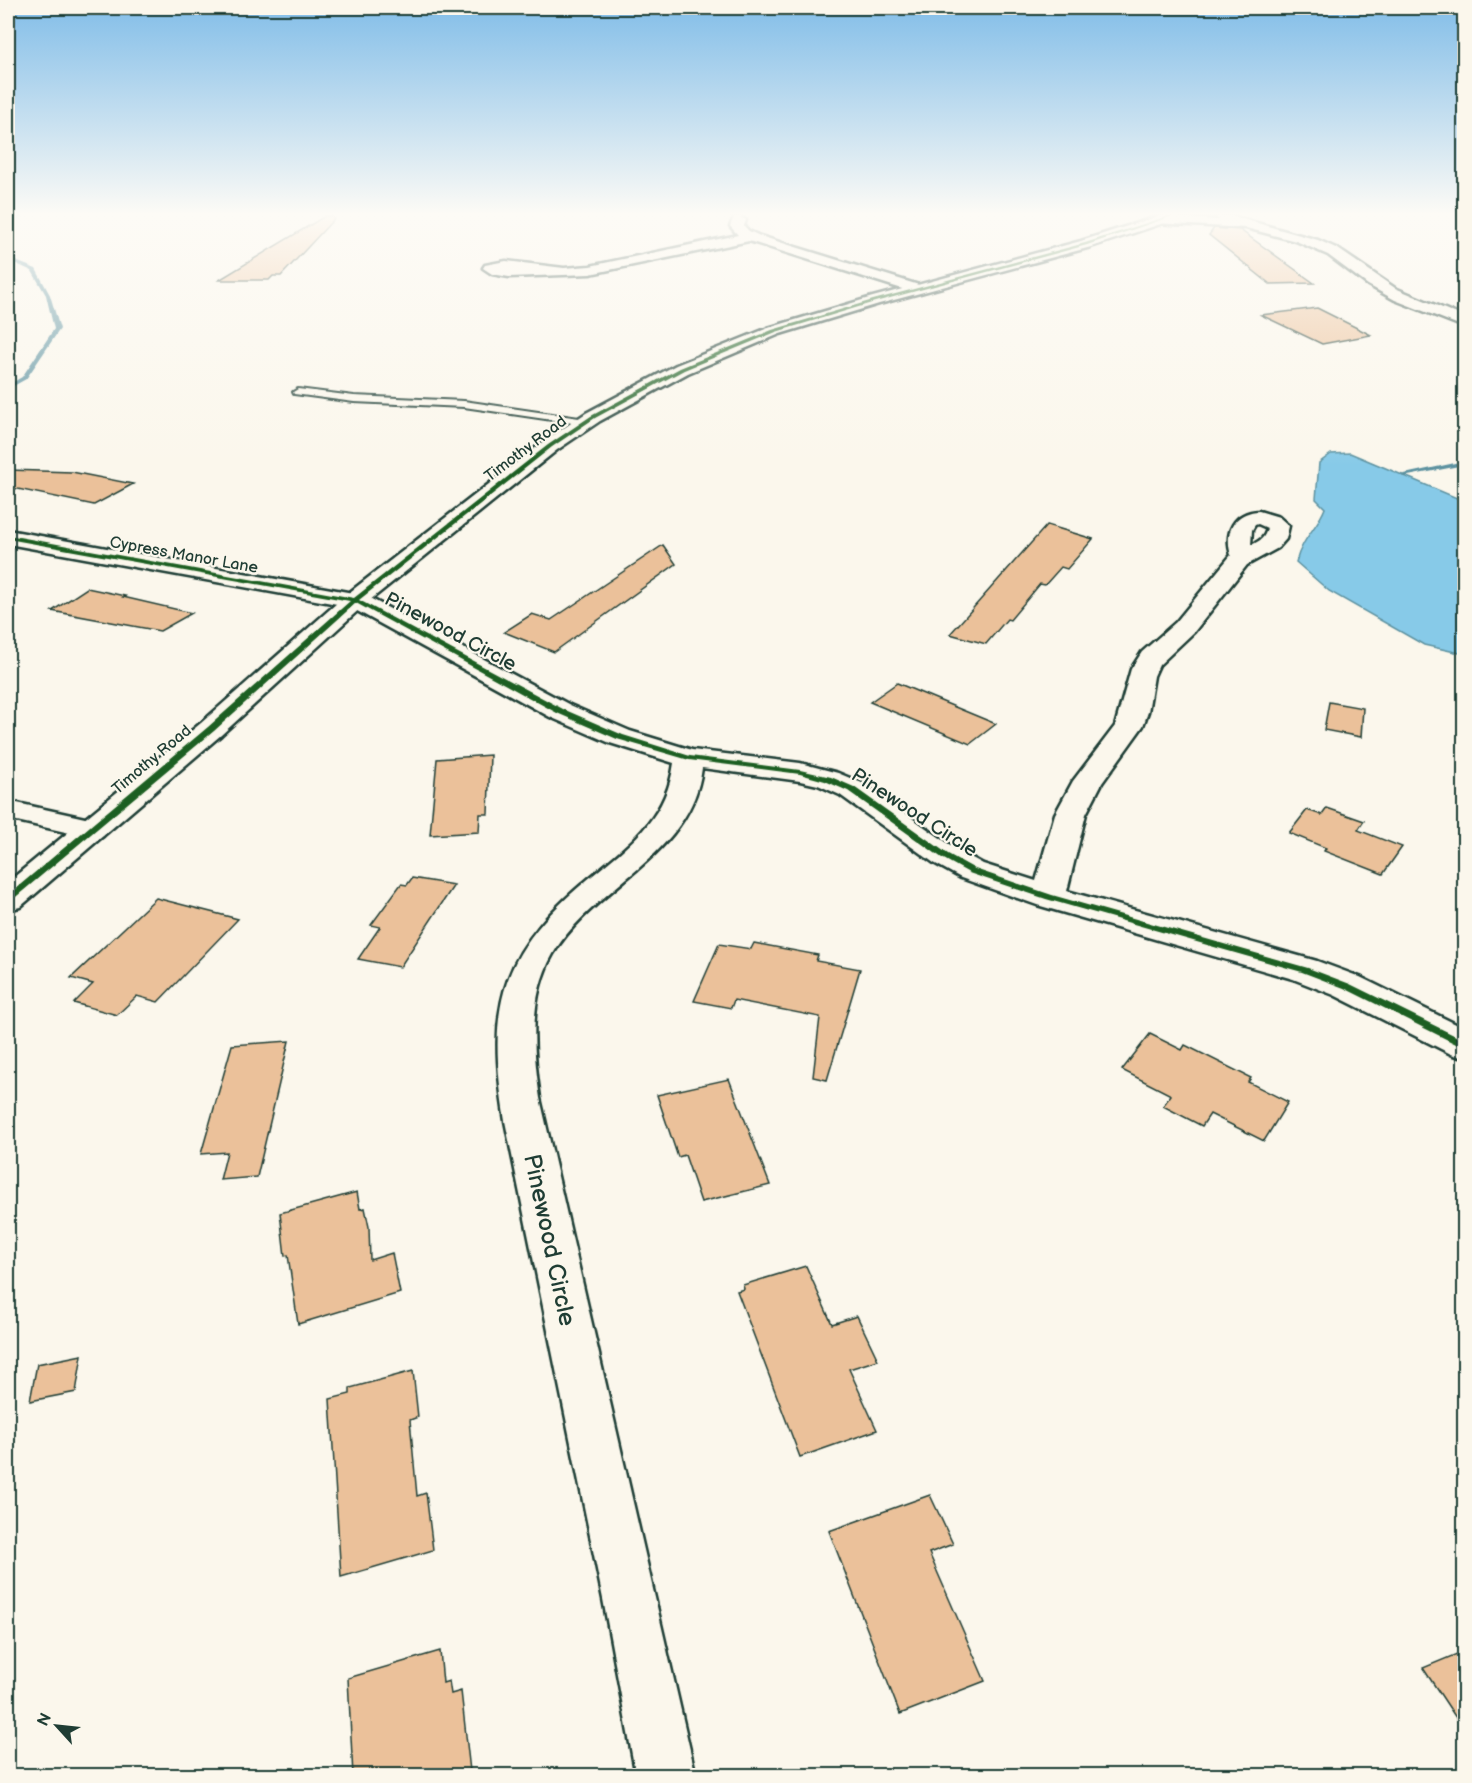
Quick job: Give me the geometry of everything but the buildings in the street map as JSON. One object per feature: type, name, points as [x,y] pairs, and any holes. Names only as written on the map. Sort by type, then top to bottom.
[{"type":"street","name":"Timothy Road","points":[[8,900],[261,686],[355,600],[550,446],[643,388],[747,342],[839,311],[883,299]]},
{"type":"street","points":[[1406,299],[1464,322]]},
{"type":"street","name":"Cypress Manor Lane","points":[[8,537],[355,600]]},
{"type":"street","points":[[1049,897],[1070,814],[1083,789],[1129,726],[1134,713],[1139,679],[1145,666],[1183,629],[1204,600],[1243,556]]},
{"type":"street","name":"Pinewood Circle","points":[[355,600],[560,711],[620,737],[689,758],[800,772],[828,779],[851,789],[945,856],[972,871],[1049,897],[1305,970],[1347,986],[1464,1044]]},
{"type":"street","name":"Pinewood Circle","points":[[666,1776],[640,1642],[542,1207],[522,1108],[514,1051],[524,981],[543,940],[556,923],[628,861],[670,816],[685,784],[689,758]]},
{"type":"street","points":[[8,810],[92,829]]},
{"type":"lane","points":[[297,392],[354,399],[464,404],[586,422]]},
{"type":"water","points":[[1350,453],[1464,501],[1464,654],[1424,645],[1329,591],[1296,562],[1302,546],[1325,508],[1316,499],[1319,463],[1331,454]]},
{"type":"waterway","points":[[8,387],[24,378],[57,329],[49,299]]},
{"type":"waterway","points":[[1403,475],[1464,463]]},
{"type":"cycle path","points":[[8,899],[211,729],[355,600],[550,446],[593,417],[682,369],[774,331],[881,299]]},
{"type":"cycle path","points":[[8,537],[355,600],[560,711],[620,737],[689,758],[800,772],[828,779],[851,789],[945,856],[972,871],[1049,897],[1305,970],[1347,986],[1464,1044]]}]
